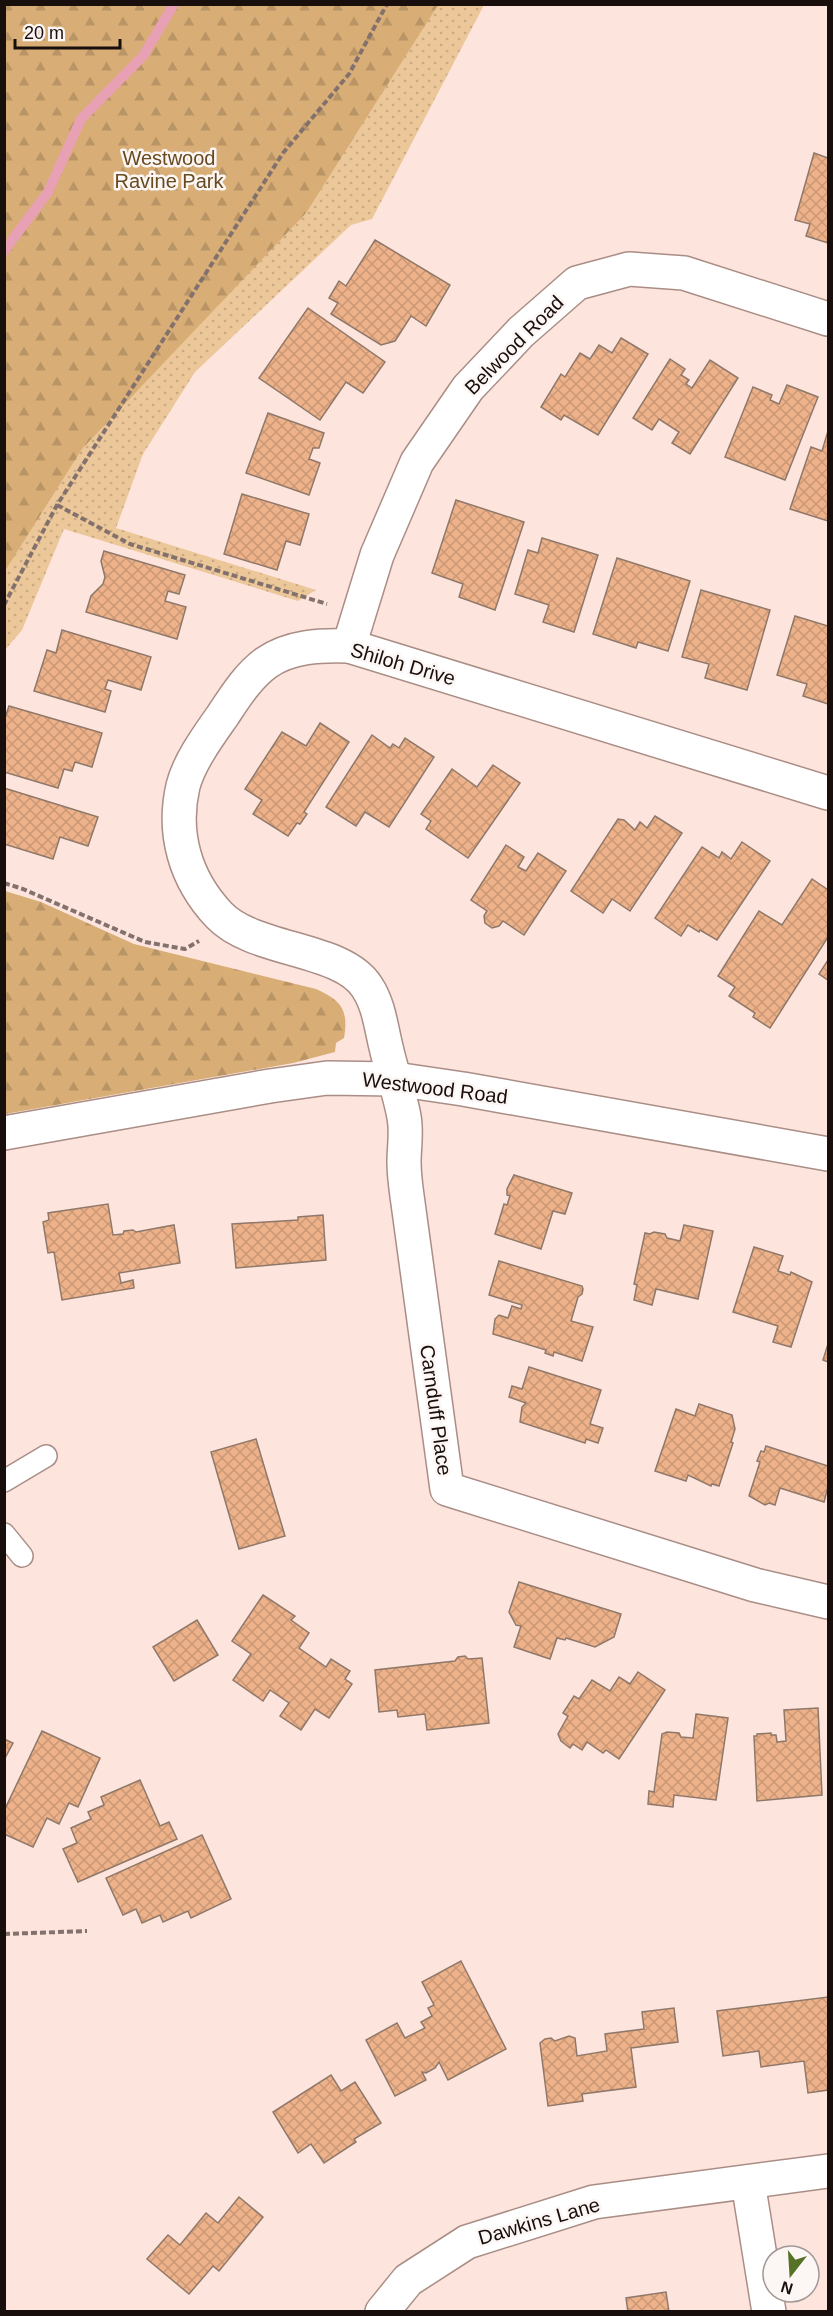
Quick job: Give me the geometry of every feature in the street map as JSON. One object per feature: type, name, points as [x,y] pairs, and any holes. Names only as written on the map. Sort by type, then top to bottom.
[{"type":"street","name":"Belwood Road","points":[[349,646],[377,555],[417,462],[468,388],[521,332],[577,283],[629,269],[684,273],[828,319]]},
{"type":"street","name":"Shiloh Drive","points":[[395,1079],[376,1002],[366,985],[348,970],[331,961],[264,940],[220,916],[203,895],[189,871],[178,833],[183,784],[203,744],[241,689],[266,663],[295,649],[325,645],[349,646],[828,793]]},
{"type":"street","name":"Westwood Road","points":[[4,1133],[327,1078],[395,1079],[828,1154]]},
{"type":"street","name":"Carnduff Place","points":[[395,1079],[404,1116],[404,1164],[408,1203],[447,1489],[755,1586],[828,1602]]},
{"type":"street","name":"Dawkins Lane","points":[[382,2312],[408,2280],[467,2242],[594,2202],[828,2171]]},
{"type":"street","points":[[748,2182],[769,2312]]},
{"type":"lane","points":[[4,1481],[46,1456]]},
{"type":"lane","points":[[4,1534],[22,1556]]},
{"type":"path","points":[[4,605],[57,505],[283,153],[349,74],[387,4]]},
{"type":"path","points":[[57,505],[130,544],[334,606]]},
{"type":"path","points":[[4,883],[145,942],[185,949],[204,937]]},
{"type":"path","points":[[4,1934],[87,1931]]},
{"type":"green space","name":"Westwood Ravine Park","points":[[5,4],[438,5],[306,213],[82,449],[5,571]]},
{"type":"green space","name":"Westwood Ravine Park","points":[[5,5],[484,5],[372,219],[351,225],[195,372],[143,454],[116,528],[316,590],[298,601],[64,529],[22,630],[5,650]]},
{"type":"green space","points":[[5,891],[41,902],[134,944],[316,989],[332,997],[341,1007],[345,1020],[344,1038],[336,1043],[335,1052],[293,1063],[5,1114]]},
{"type":"building","points":[[814,153],[828,158],[828,243],[806,236],[810,224],[795,220]]},
{"type":"building","points":[[375,240],[450,285],[426,326],[411,316],[395,341],[381,345],[331,314],[338,303],[329,298],[339,281],[346,286]]},
{"type":"building","points":[[308,308],[385,362],[363,393],[346,382],[320,420],[259,378]]},
{"type":"building","points":[[621,338],[648,354],[598,435],[564,415],[561,420],[541,407],[561,374],[565,377],[580,353],[590,359],[599,345],[612,353]]},
{"type":"building","points":[[670,359],[685,369],[681,375],[689,380],[686,384],[692,388],[710,360],[738,378],[690,454],[672,443],[679,432],[659,419],[652,430],[633,418]]},
{"type":"building","points":[[787,385],[818,397],[785,480],[725,457],[753,387],[772,395],[770,400],[779,404]]},
{"type":"building","points":[[268,413],[324,433],[319,448],[313,448],[309,459],[320,463],[309,495],[246,473]]},
{"type":"building","points":[[828,431],[828,521],[790,509],[811,447],[822,451]]},
{"type":"building","points":[[242,494],[309,514],[300,545],[286,541],[277,570],[224,554]]},
{"type":"building","points":[[456,500],[524,522],[495,610],[459,597],[463,584],[432,573]]},
{"type":"building","points":[[542,538],[598,555],[574,632],[543,622],[549,605],[515,594],[528,550],[538,553]]},
{"type":"building","points":[[104,551],[185,575],[179,594],[168,591],[165,601],[186,607],[177,639],[86,612],[91,596],[103,584],[105,577],[101,561]]},
{"type":"building","points":[[617,558],[690,581],[668,651],[638,642],[636,648],[593,634]]},
{"type":"building","points":[[701,590],[770,610],[747,690],[705,678],[709,664],[682,657]]},
{"type":"building","points":[[795,616],[828,626],[828,704],[803,696],[807,684],[777,675]]},
{"type":"building","points":[[62,630],[151,657],[141,690],[108,680],[105,689],[111,691],[105,712],[34,691],[47,650],[56,653]]},
{"type":"building","points":[[9,706],[102,733],[92,767],[75,762],[72,771],[64,769],[58,788],[4,772],[4,721]]},
{"type":"building","points":[[320,723],[349,742],[304,812],[307,814],[288,836],[253,814],[262,800],[245,789],[282,732],[306,746]]},
{"type":"building","points":[[372,735],[390,748],[393,744],[399,748],[405,738],[434,757],[389,827],[365,812],[356,826],[326,807]]},
{"type":"building","points":[[493,765],[520,783],[468,858],[426,829],[431,821],[421,814],[452,769],[477,787]]},
{"type":"building","points":[[4,788],[98,817],[88,846],[60,837],[53,859],[4,844]]},
{"type":"building","points":[[655,816],[682,833],[630,911],[612,899],[603,913],[571,891],[618,819],[624,820],[635,830],[640,822],[647,828]]},
{"type":"building","points":[[742,842],[770,861],[717,940],[688,925],[681,936],[655,918],[702,847],[719,858],[722,852],[731,859]]},
{"type":"building","points":[[506,845],[524,857],[518,867],[526,871],[538,853],[566,871],[524,935],[503,921],[499,926],[492,928],[485,923],[484,916],[487,911],[471,900]]},
{"type":"building","points":[[812,879],[828,890],[828,937],[770,1028],[753,1017],[755,1013],[729,996],[735,987],[718,976],[759,911],[782,925]]},
{"type":"building","points":[[828,960],[828,980],[819,974]]},
{"type":"building","points":[[514,1175],[572,1193],[565,1214],[553,1211],[541,1249],[495,1234],[504,1204],[507,1205],[510,1196],[507,1195],[507,1189]]},
{"type":"building","points":[[108,1204],[113,1235],[123,1234],[124,1231],[136,1232],[174,1225],[180,1263],[119,1273],[121,1283],[133,1280],[134,1288],[62,1300],[54,1252],[48,1253],[43,1222],[49,1220],[48,1213]]},
{"type":"building","points":[[323,1215],[326,1260],[236,1268],[232,1224],[298,1220],[298,1217]]},
{"type":"building","points":[[684,1225],[713,1231],[698,1299],[656,1289],[652,1305],[634,1300],[637,1285],[634,1284],[645,1233],[665,1234],[667,1238],[680,1241]]},
{"type":"building","points":[[754,1247],[783,1256],[778,1271],[790,1275],[791,1272],[812,1282],[791,1347],[773,1342],[778,1326],[733,1312]]},
{"type":"building","points":[[499,1261],[582,1286],[582,1294],[578,1297],[571,1321],[593,1327],[582,1361],[554,1352],[553,1356],[545,1353],[546,1350],[493,1334],[495,1319],[499,1315],[508,1318],[512,1306],[521,1309],[522,1305],[489,1295]]},
{"type":"building","points":[[828,1344],[828,1362],[823,1360]]},
{"type":"building","points":[[529,1367],[601,1390],[590,1424],[603,1428],[598,1443],[586,1439],[585,1443],[520,1422],[522,1407],[526,1403],[509,1397],[512,1386],[522,1389]]},
{"type":"building","points":[[699,1404],[732,1415],[735,1429],[731,1442],[733,1443],[719,1486],[712,1484],[711,1486],[688,1475],[686,1481],[655,1471],[676,1409],[695,1416]]},
{"type":"building","points":[[256,1439],[285,1536],[239,1549],[211,1452]]},
{"type":"building","points":[[766,1446],[828,1466],[828,1487],[824,1502],[780,1488],[775,1505],[769,1503],[765,1505],[749,1496],[760,1462],[757,1461]]},
{"type":"building","points":[[519,1582],[621,1614],[614,1637],[595,1647],[566,1638],[565,1640],[557,1638],[550,1659],[514,1647],[521,1626],[516,1625],[509,1612]]},
{"type":"building","points":[[263,1595],[295,1616],[291,1620],[309,1633],[299,1648],[326,1667],[331,1659],[350,1671],[345,1679],[352,1684],[329,1718],[315,1709],[301,1730],[280,1716],[289,1703],[270,1690],[263,1701],[233,1680],[251,1654],[232,1641]]},
{"type":"building","points":[[197,1620],[218,1655],[174,1681],[153,1647]]},
{"type":"building","points":[[465,1656],[468,1659],[482,1658],[489,1723],[427,1730],[425,1714],[398,1717],[397,1710],[379,1712],[375,1670],[455,1661],[458,1657]]},
{"type":"building","points":[[638,1672],[665,1690],[619,1759],[606,1750],[603,1753],[587,1742],[582,1750],[573,1744],[570,1748],[561,1741],[558,1734],[568,1716],[563,1713],[574,1696],[579,1699],[592,1680],[610,1691],[619,1677],[630,1684]]},
{"type":"building","points":[[818,1708],[822,1795],[757,1801],[754,1736],[771,1733],[771,1735],[776,1735],[777,1742],[786,1741],[784,1710]]},
{"type":"building","points":[[696,1714],[728,1718],[716,1800],[674,1795],[673,1807],[648,1804],[649,1791],[654,1792],[662,1734],[679,1733],[681,1737],[693,1738]]},
{"type":"building","points":[[42,1731],[100,1758],[78,1807],[69,1803],[59,1824],[47,1818],[33,1847],[4,1834],[4,1811]]},
{"type":"building","points":[[4,1739],[13,1743],[4,1760]]},
{"type":"building","points":[[140,1780],[160,1826],[169,1822],[177,1839],[78,1882],[63,1849],[77,1843],[71,1828],[91,1819],[88,1812],[104,1805],[101,1797]]},
{"type":"building","points":[[202,1835],[231,1899],[191,1918],[188,1911],[163,1922],[160,1915],[142,1923],[136,1909],[123,1915],[106,1878]]},
{"type":"building","points":[[461,1961],[506,2049],[448,2080],[439,2062],[435,2068],[426,2073],[422,2072],[426,2080],[395,2096],[366,2040],[397,2023],[405,2038],[425,2028],[421,2022],[432,2016],[428,2008],[434,2005],[422,1982]]},
{"type":"building","points":[[828,1997],[828,2090],[808,2093],[804,2061],[761,2067],[759,2051],[723,2056],[717,2011]]},
{"type":"building","points":[[674,2008],[678,2042],[631,2048],[636,2087],[582,2094],[583,2101],[548,2106],[540,2043],[545,2039],[551,2038],[555,2041],[569,2036],[575,2038],[577,2056],[607,2051],[605,2034],[644,2029],[642,2012]]},
{"type":"building","points":[[331,2075],[341,2091],[355,2082],[381,2123],[354,2139],[356,2142],[324,2163],[311,2144],[298,2153],[273,2112]]},
{"type":"building","points":[[239,2197],[263,2217],[219,2271],[213,2266],[189,2294],[147,2259],[168,2235],[180,2245],[206,2213],[218,2223]]},
{"type":"building","points":[[666,2292],[669,2312],[628,2312],[626,2298]]},
{"type":"waterway","points":[[4,251],[48,192],[81,119],[143,56],[174,4]]}]
